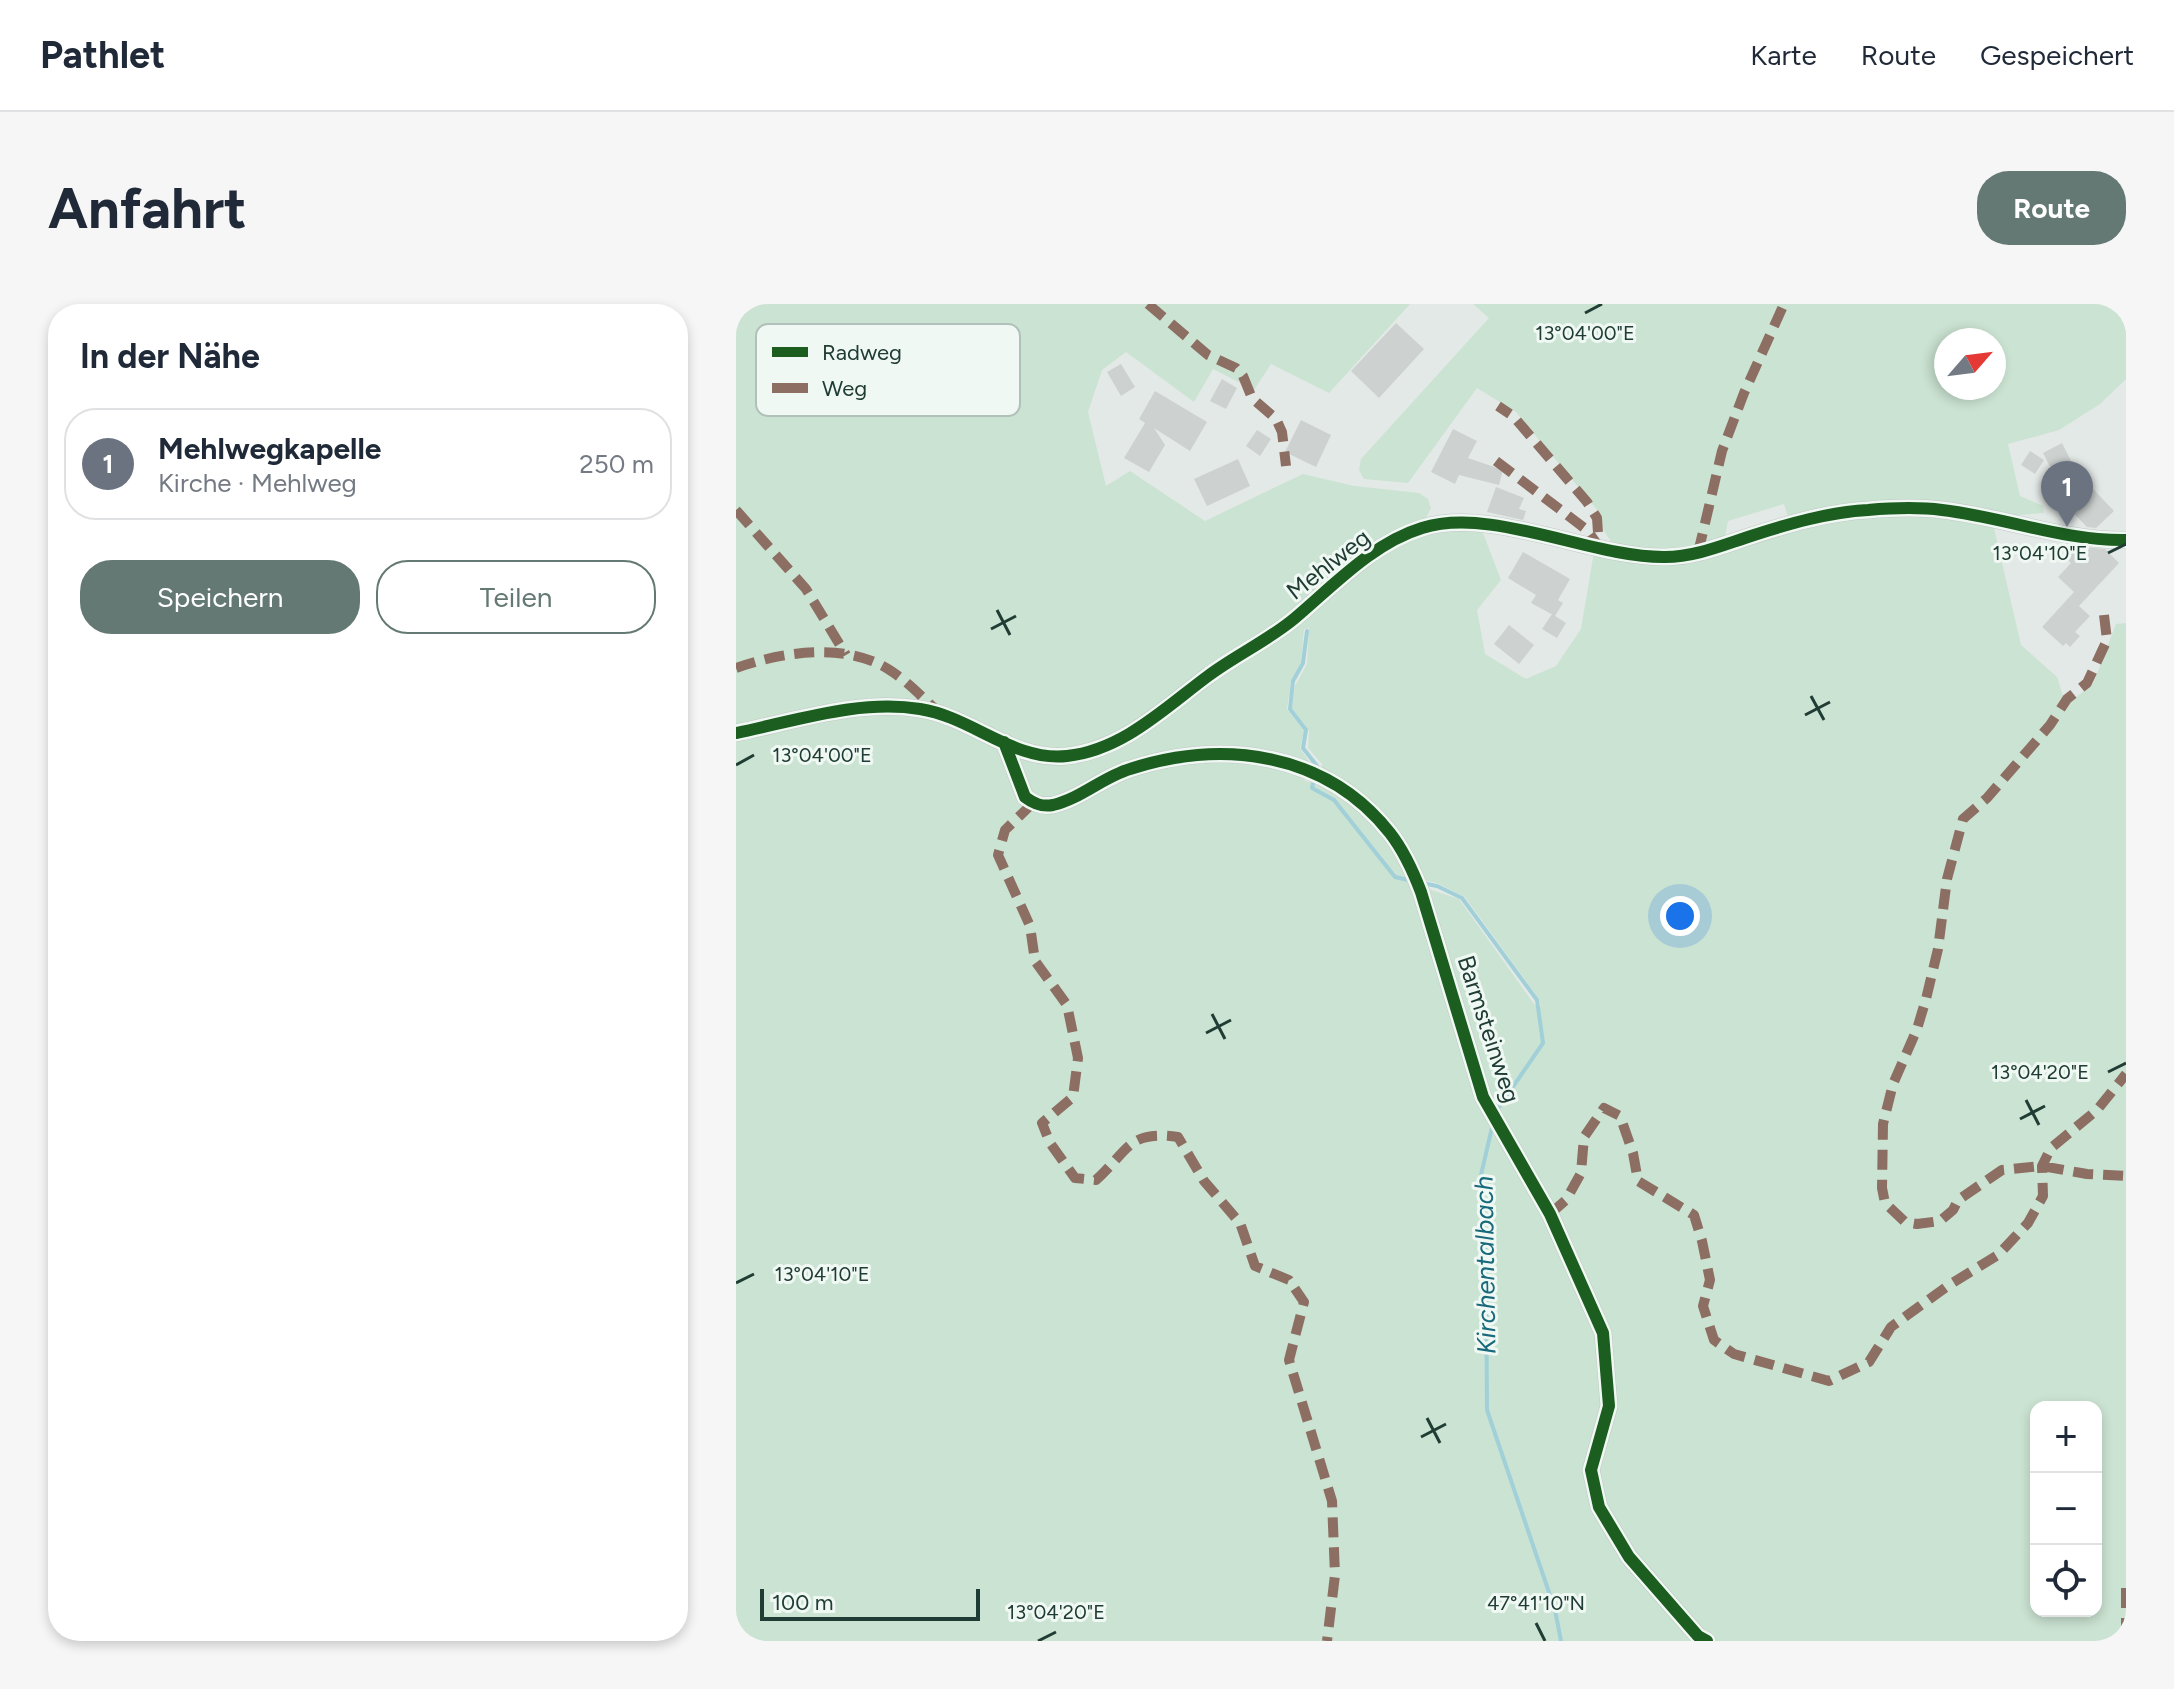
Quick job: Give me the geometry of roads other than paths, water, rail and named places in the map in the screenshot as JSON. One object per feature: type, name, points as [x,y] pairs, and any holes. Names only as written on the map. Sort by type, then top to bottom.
[{"type":"street","name":"Mehlweg","points":[[736,733],[840,711],[883,706],[941,714],[1044,756],[1070,756],[1107,744],[1165,712],[1209,675],[1288,624],[1367,557],[1401,537],[1438,524],[1486,525],[1640,556],[1668,557],[1698,553],[1791,523],[1865,510],[1941,509],[2053,533],[2126,540]]},
{"type":"street","name":"Barmsteinweg","points":[[1004,742],[1025,797],[1043,806],[1068,800],[1131,768],[1186,755],[1229,753],[1274,758],[1326,779],[1369,810],[1391,834],[1408,861],[1421,892],[1483,1097],[1550,1214],[1603,1333],[1609,1406],[1591,1470],[1599,1507],[1629,1557],[1698,1636],[1707,1641]]},
{"type":"waterway","name":"Kirchentalbach","points":[[1307,631],[1303,663],[1293,681],[1290,709],[1306,730],[1303,748],[1317,766],[1316,771]]},
{"type":"waterway","name":"Kirchentalbach","points":[[1314,779],[1312,788],[1334,800],[1395,877],[1413,881]]},
{"type":"waterway","name":"Kirchentalbach","points":[[1422,883],[1437,886],[1462,898],[1537,1000],[1543,1043],[1497,1110]]},
{"type":"waterway","name":"Kirchentalbach","points":[[1493,1123],[1481,1175],[1486,1266],[1487,1410],[1555,1610],[1561,1641]]},
{"type":"place","name":"Mehlwegkapelle","points":[[2067,527]]}]
